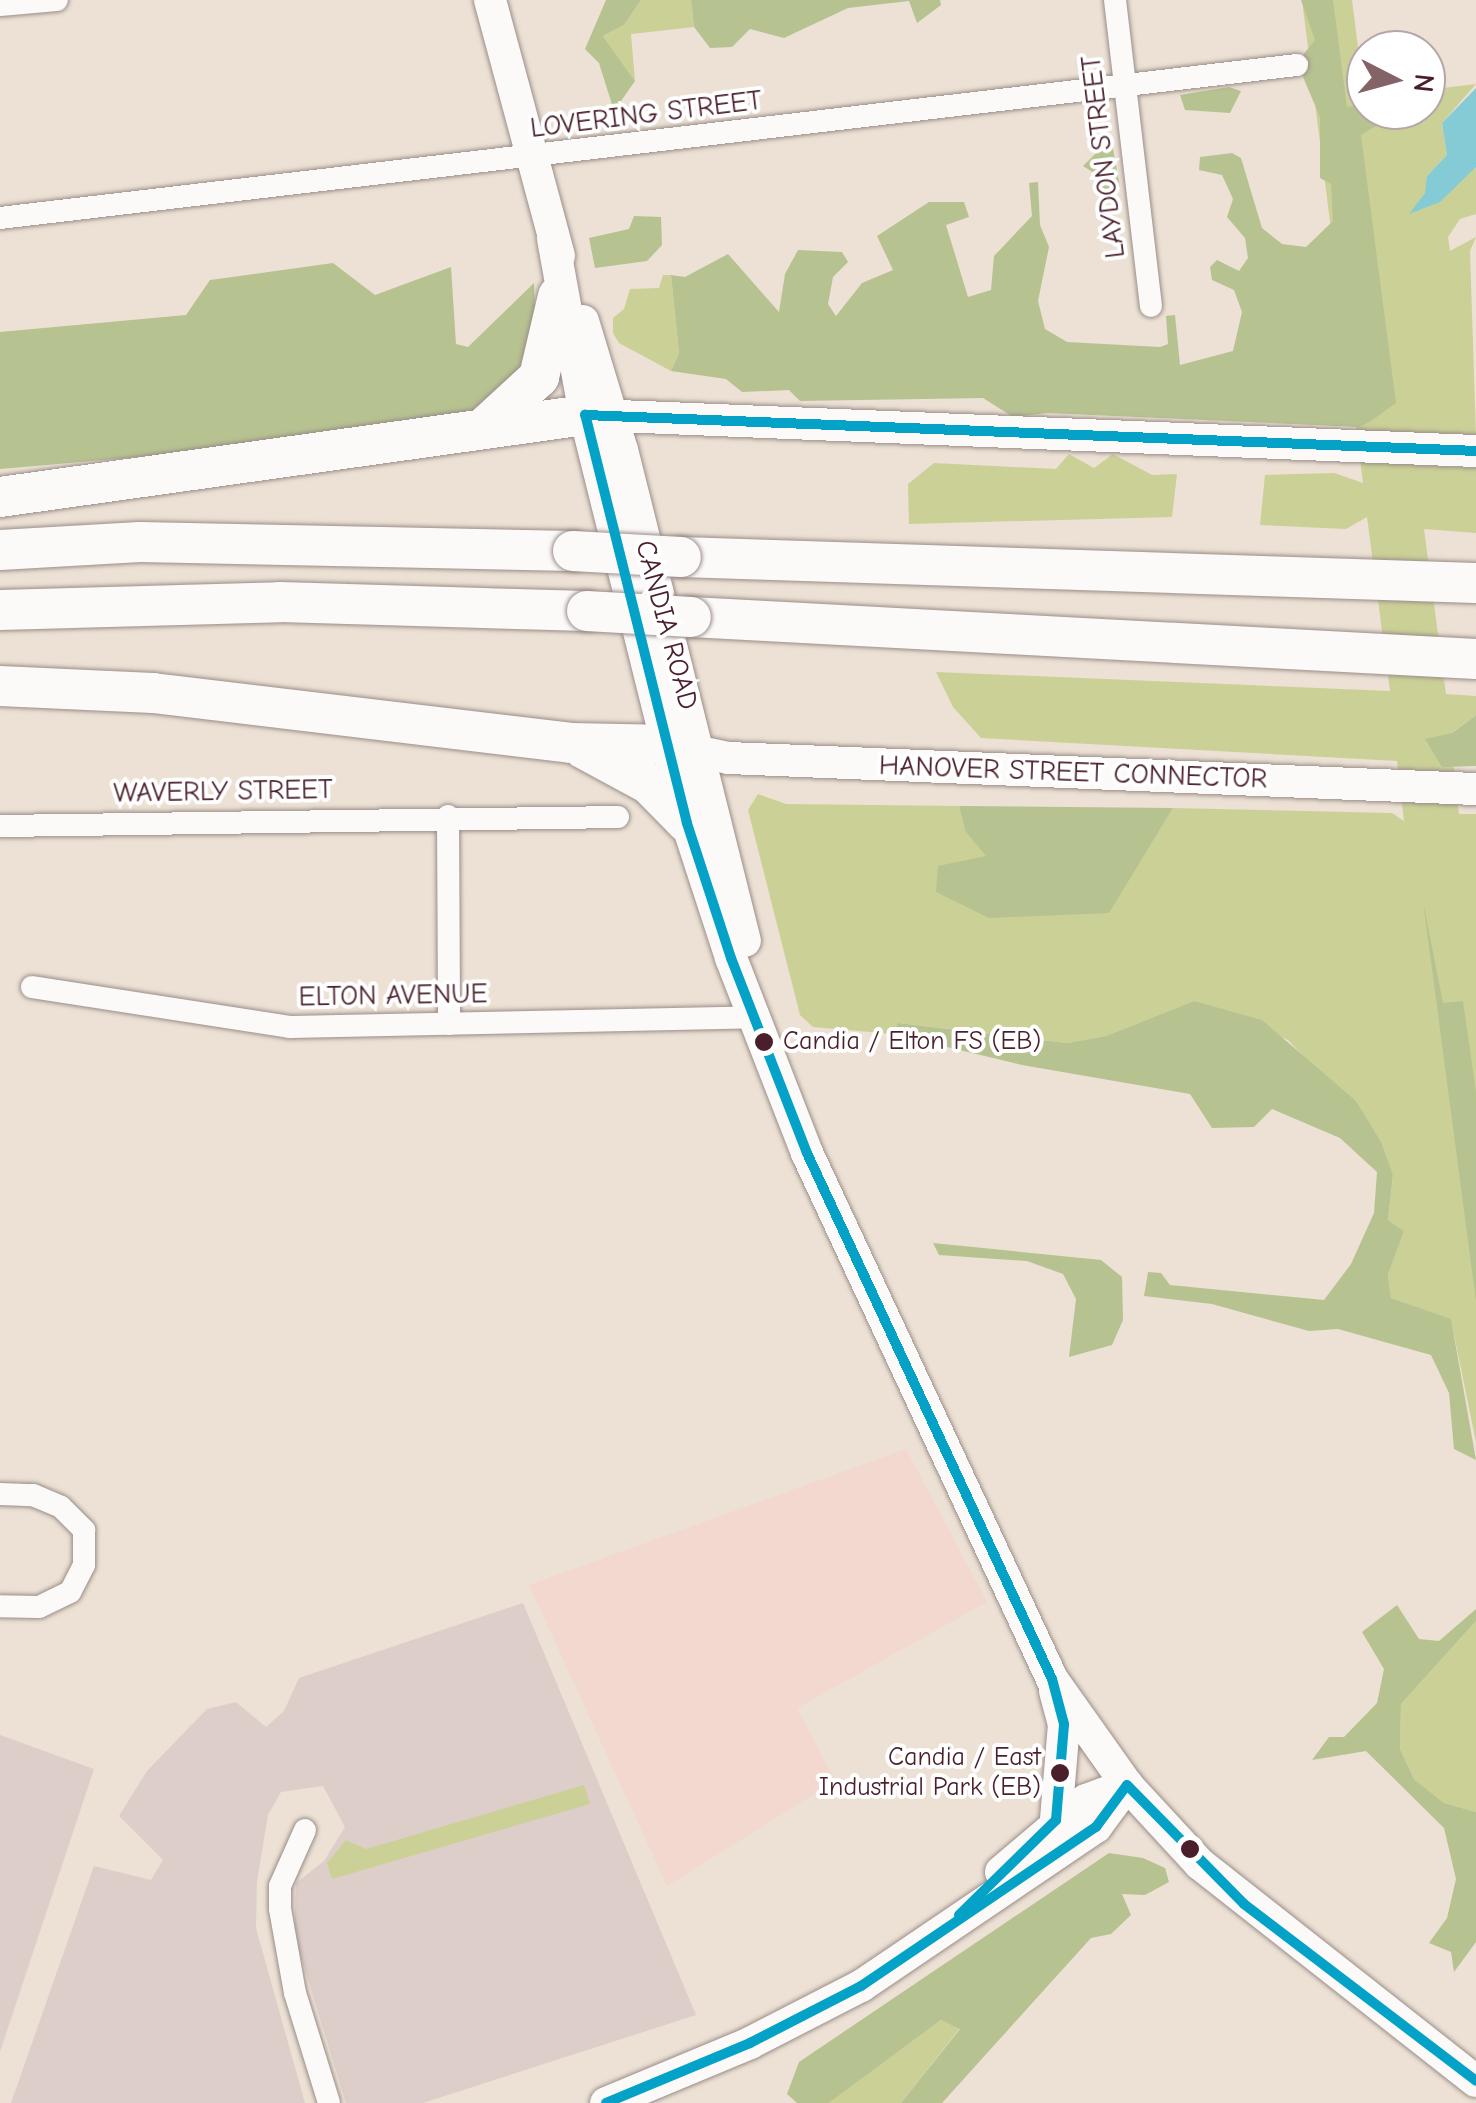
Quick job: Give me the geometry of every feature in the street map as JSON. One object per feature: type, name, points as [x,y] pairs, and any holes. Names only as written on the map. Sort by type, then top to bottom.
[{"type":"highway","points":[[485,427],[522,400],[539,378],[558,296]]},
{"type":"highway","points":[[0,497],[598,414]]},
{"type":"highway","points":[[0,550],[140,542],[573,551],[1476,583]]},
{"type":"highway","points":[[0,610],[280,602],[587,611],[1476,659]]},
{"type":"highway","points":[[0,686],[153,693],[571,744],[686,749]]},
{"type":"highway","points":[[571,744],[649,784],[687,823]]},
{"type":"main road","name":"CANDIA ROAD","points":[[490,0],[758,1017]]},
{"type":"main road","name":"CANDIA ROAD","points":[[553,239],[558,296],[598,414]]},
{"type":"main road","points":[[598,414],[1476,451]]},
{"type":"main road","name":"CANDIA ROAD","points":[[686,749],[687,823],[807,1152],[1052,1679],[1128,1785],[1244,1904],[1476,2082]]},
{"type":"main road","name":"HANOVER STREET CONNECTOR","points":[[686,749],[1476,790]]},
{"type":"main road","points":[[1052,1679],[1064,1724],[1056,1820]]},
{"type":"main road","points":[[959,1914],[1056,1820],[1100,1792],[1128,1785]]},
{"type":"main road","points":[[606,2103],[822,2009],[959,1914],[1096,1827],[1128,1785]]},
{"type":"street","points":[[0,4],[58,0]]},
{"type":"street","name":"LAYDON STREET","points":[[1114,0],[1151,306]]},
{"type":"street","name":"LOVERING STREET","points":[[0,218],[1298,65]]},
{"type":"street","points":[[448,816],[449,1024]]},
{"type":"street","name":"WAVERLY STREET","points":[[0,826],[448,816],[618,817]]},
{"type":"street","name":"ELTON AVENUE","points":[[32,987],[290,1028],[758,1017]]},
{"type":"street","points":[[0,1494],[62,1506],[84,1530],[84,1565],[70,1592],[40,1607],[0,1606]]},
{"type":"street","points":[[305,1830],[280,1886],[280,1909],[296,1994],[329,2103]]},
{"type":"shaded area","points":[[906,1449],[987,1602],[797,1708],[835,1781],[667,1886],[529,1585]]},
{"type":"shaded area","points":[[523,1603],[696,2015],[423,2103],[346,2103],[294,1934],[296,1883],[324,1861],[345,1827],[323,1786],[281,1792],[268,1815],[257,1881],[256,1928],[305,2103],[11,2103],[94,1866],[151,1880],[163,1860],[119,1816],[147,1771],[207,1709],[236,1702],[266,1727],[284,1711],[299,1678]]},
{"type":"shaded area","points":[[0,1735],[94,1769],[0,2052]]},
{"type":"green space","points":[[606,0],[641,0],[624,25],[603,36],[635,81],[614,111],[599,63],[585,49]]},
{"type":"green space","points":[[641,0],[691,0],[694,27],[631,34],[635,81],[603,36],[624,25]]},
{"type":"green space","points":[[691,0],[940,0],[941,5],[917,23],[909,1],[848,8],[784,38],[750,29],[732,47],[710,48],[694,27]]},
{"type":"green space","points":[[1301,0],[1333,0],[1346,99],[1346,130],[1369,130],[1361,135],[1396,403],[1371,421],[1359,427],[1047,413],[1013,417],[983,398],[800,401],[789,390],[742,392],[726,379],[671,371],[679,353],[671,275],[685,277],[728,254],[779,312],[785,274],[798,250],[842,252],[848,262],[833,277],[828,304],[836,316],[862,283],[893,270],[877,236],[929,202],[964,202],[969,217],[946,225],[968,297],[991,290],[994,256],[1032,216],[1029,183],[1038,182],[1040,225],[1049,247],[1038,301],[1045,329],[1067,342],[1160,347],[1168,344],[1166,316],[1175,315],[1180,365],[1233,351],[1242,312],[1234,290],[1212,280],[1210,267],[1217,260],[1239,271],[1248,258],[1245,238],[1227,217],[1233,199],[1222,175],[1199,170],[1200,157],[1232,153],[1241,158],[1262,228],[1282,244],[1306,247],[1333,221],[1331,184],[1320,178],[1320,117],[1303,77],[1302,56],[1315,40]]},
{"type":"green space","points":[[1302,0],[1352,0],[1356,30],[1346,30],[1346,130],[1443,130],[1447,155],[1427,176],[1440,196],[1476,167],[1476,214],[1460,219],[1448,237],[1450,251],[1476,237],[1470,251],[1476,436],[1411,434],[1416,465],[1476,468],[1476,533],[1424,529],[1446,694],[1476,696],[1476,715],[1450,734],[1459,814],[1476,814],[1476,1442],[1451,1320],[1391,1298],[1388,1275],[1404,1231],[1388,1220],[1393,1175],[1356,1101],[1329,1084],[1288,1040],[1194,1001],[1106,1036],[1067,1043],[899,1023],[893,1034],[813,1027],[800,1015],[748,810],[758,794],[786,804],[959,806],[965,831],[987,856],[1108,913],[1173,808],[1392,813],[1404,821],[1397,761],[981,738],[953,707],[936,672],[1390,691],[1367,517],[1346,529],[1260,525],[1265,475],[1334,473],[1363,483]]},
{"type":"green space","points":[[1476,84],[1446,118],[1446,88]]},
{"type":"green space","points":[[1229,87],[1241,91],[1230,113],[1185,110],[1180,95]]},
{"type":"green space","points":[[1098,137],[1111,138],[1120,187],[1113,196],[1098,194],[1094,173],[1083,166],[1098,151]]},
{"type":"green space","points":[[634,216],[661,217],[662,245],[647,261],[595,268],[589,238],[629,229]]},
{"type":"green space","points":[[333,263],[375,295],[451,267],[456,344],[468,347],[534,283],[536,330],[526,374],[472,414],[232,449],[0,469],[0,332],[186,315],[210,280]]},
{"type":"green space","points":[[663,275],[671,275],[679,353],[671,371],[619,343],[613,333],[613,318],[624,309],[630,289],[659,288]]},
{"type":"green space","points":[[1069,454],[1094,468],[1113,454],[1152,475],[1177,474],[1172,517],[909,524],[908,484],[934,463],[1056,469]]},
{"type":"green space","points":[[1476,715],[1476,766],[1442,767],[1425,739],[1452,733]]},
{"type":"green space","points":[[959,806],[1173,808],[1109,913],[989,918],[936,892],[938,866],[986,856],[965,831]]},
{"type":"green space","points":[[1423,901],[1443,1003],[1463,1001],[1476,1092],[1476,1301]]},
{"type":"green space","points":[[1194,1001],[1262,1020],[1356,1101],[1381,1142],[1393,1175],[1388,1220],[1404,1231],[1388,1275],[1391,1298],[1451,1319],[1476,1460],[1454,1449],[1449,1393],[1431,1355],[1338,1329],[1309,1331],[1212,1304],[1144,1296],[1148,1272],[1161,1273],[1170,1285],[1324,1300],[1351,1264],[1374,1213],[1377,1172],[1340,1138],[1272,1109],[1254,1127],[1212,1128],[1190,1094],[1022,1065],[893,1034],[898,1023],[1067,1043],[1106,1036]]},
{"type":"green space","points":[[933,1243],[1101,1260],[1122,1277],[1123,1320],[1112,1345],[1069,1357],[1076,1299],[1063,1274],[1027,1261],[939,1255]]},
{"type":"green space","points":[[1397,1605],[1419,1639],[1439,1641],[1476,1609],[1476,1621],[1401,1704],[1400,1749],[1414,1779],[1444,1803],[1476,1812],[1476,1942],[1454,1972],[1451,1952],[1429,1943],[1447,1918],[1456,1879],[1444,1828],[1366,1751],[1312,1760],[1329,1737],[1344,1737],[1377,1703],[1384,1669],[1362,1632]]},
{"type":"green space","points":[[1476,1621],[1476,1812],[1444,1803],[1414,1779],[1400,1749],[1401,1704]]},
{"type":"green space","points":[[584,1785],[590,1804],[332,1879],[327,1863],[346,1840],[366,1849]]},
{"type":"green space","points":[[1109,1853],[1143,1858],[1165,1868],[1169,1882],[1145,1895],[1122,1894],[1131,1915],[1111,1934],[1091,1938],[942,2103],[901,2103],[960,2029],[941,2020],[829,2103],[797,2103],[787,2094],[799,2062]]},
{"type":"green space","points":[[941,2020],[960,2028],[901,2103],[829,2103]]},
{"type":"water","points":[[1476,88],[1476,167],[1440,202],[1409,214],[1425,193],[1427,176],[1447,155],[1443,130],[1446,119]]},
{"type":"transit line","points":[[959,1915],[1056,1820],[1064,1724],[1052,1679],[807,1153],[731,958],[687,823],[585,415],[1476,451]]},
{"type":"transit line","points":[[606,2103],[750,2043],[861,1986],[1096,1827],[1127,1785],[1244,1904],[1476,2081]]},
{"type":"place","name":"Candia / Elton FS (EB)","points":[[764,1042]]},
{"type":"place","name":"Candia / East Industrial Park (EB)","points":[[1060,1773]]}]
